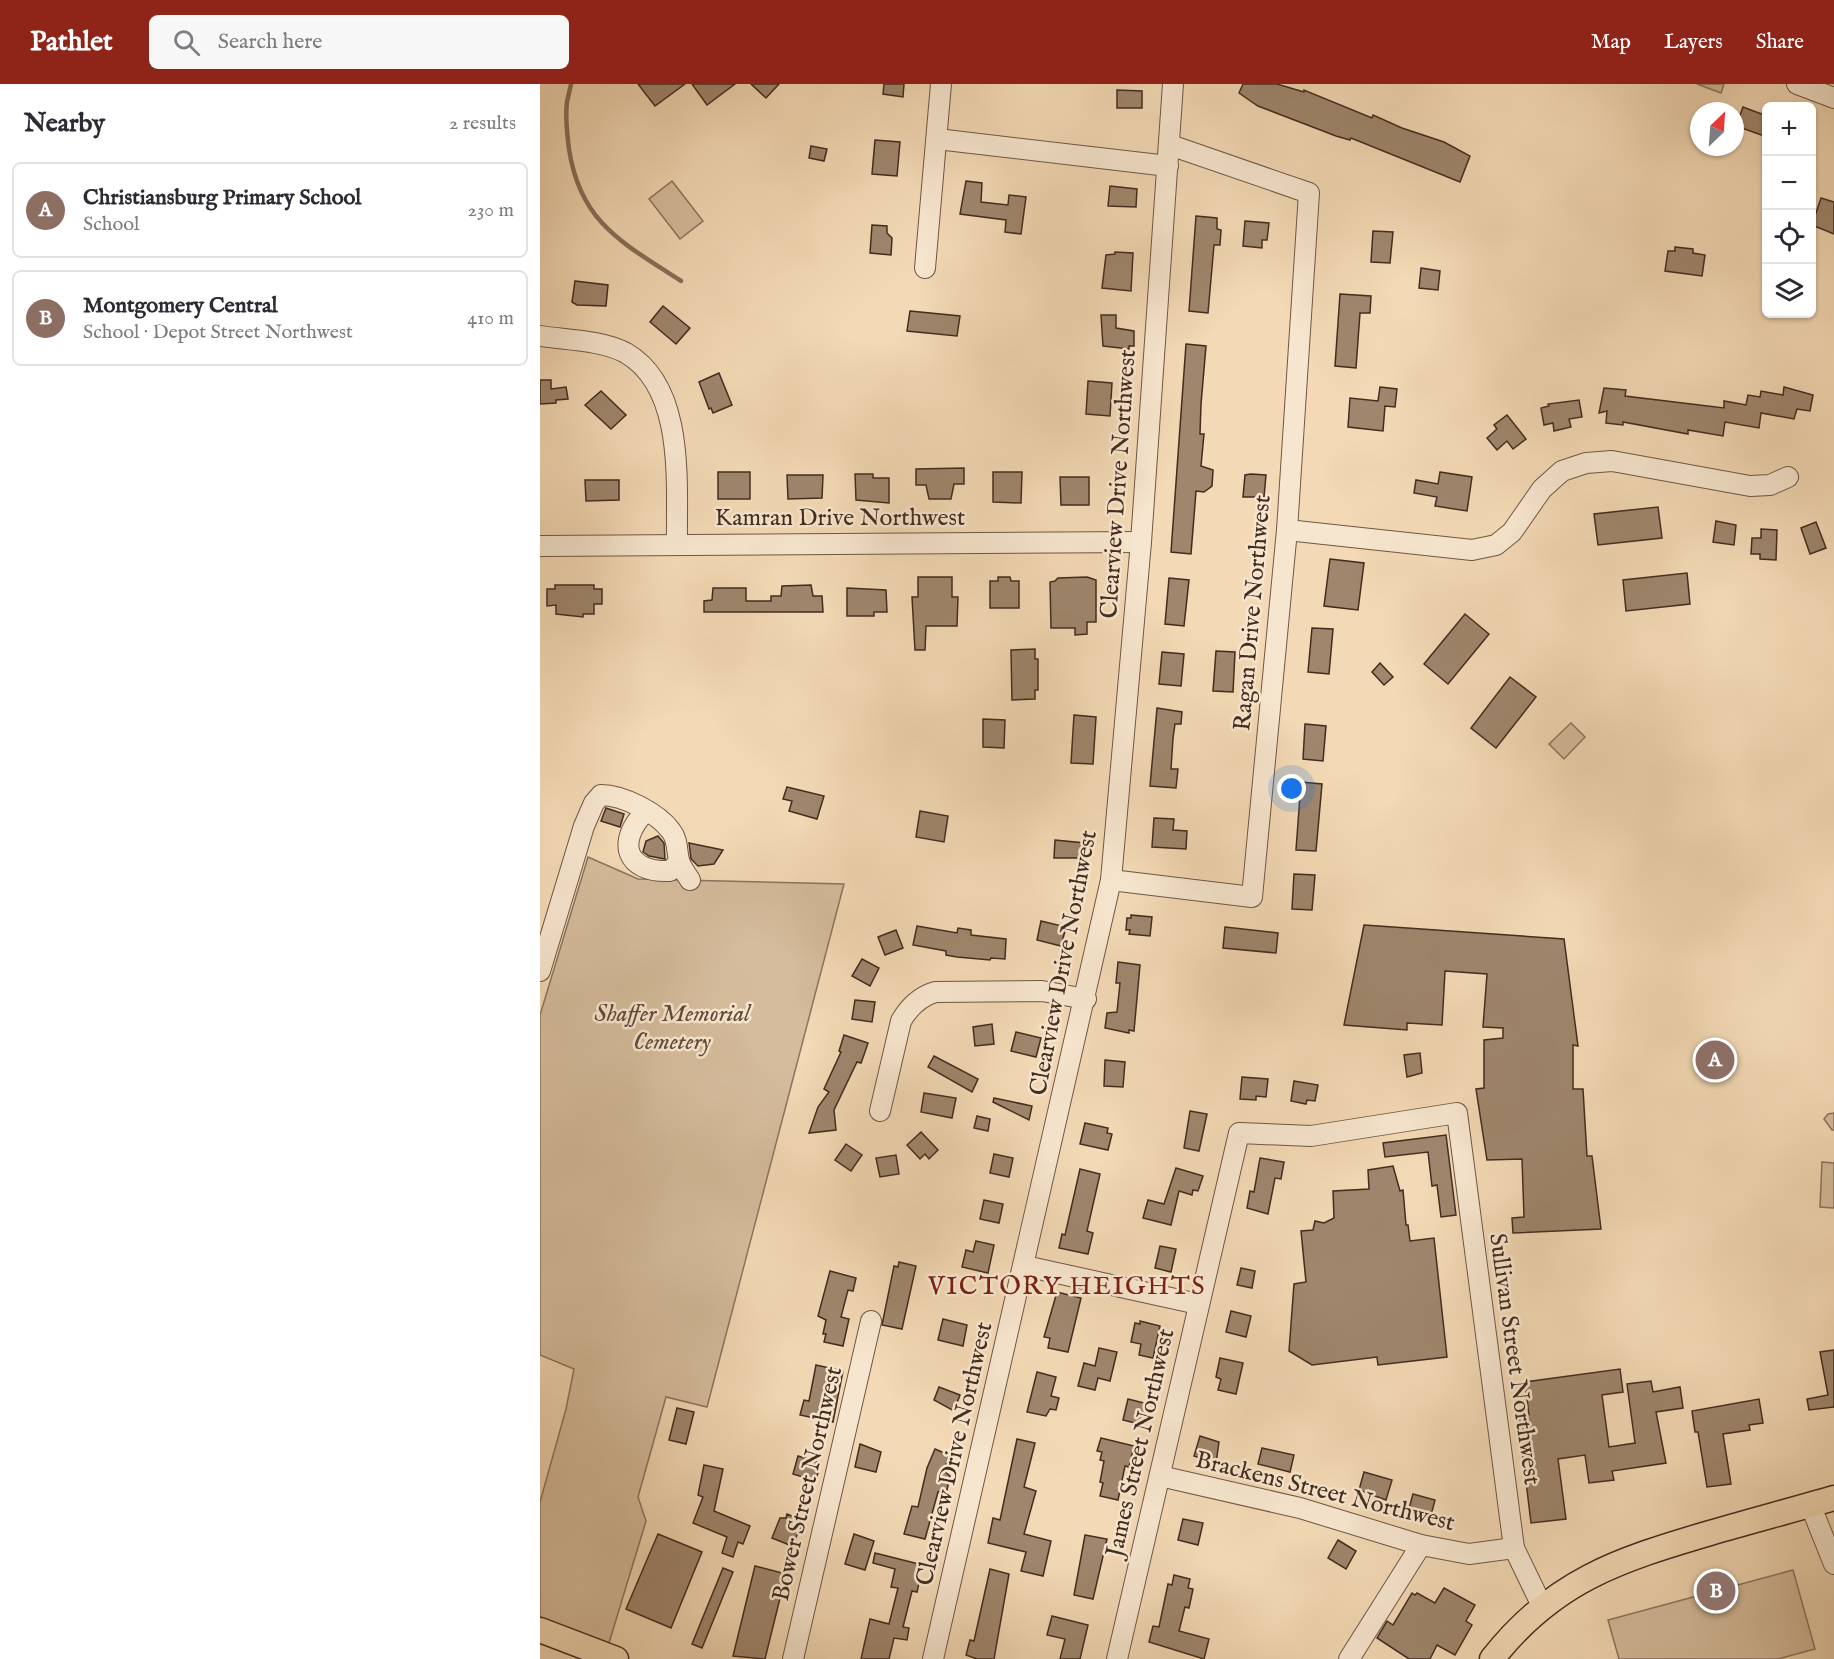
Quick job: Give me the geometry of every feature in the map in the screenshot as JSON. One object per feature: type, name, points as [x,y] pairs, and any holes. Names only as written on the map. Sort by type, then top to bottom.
[{"type":"main road","points":[[1491,1659],[1516,1630],[1542,1606],[1598,1570],[1633,1556],[1834,1498]]},
{"type":"main road","points":[[540,1630],[616,1659]]},
{"type":"street","points":[[925,268],[941,84]]},
{"type":"street","name":"Clearview Drive Northwest","points":[[933,1659],[1025,1266],[1111,880],[1141,542],[1173,84]]},
{"type":"street","points":[[1797,84],[1834,98]]},
{"type":"street","points":[[937,139],[1168,166]]},
{"type":"street","name":"Ragan Drive Northwest","points":[[1111,880],[1252,897],[1287,530],[1309,193],[1170,145]]},
{"type":"street","points":[[540,336],[598,345],[625,353],[648,371],[664,396],[671,426],[677,544]]},
{"type":"street","points":[[1287,530],[1472,550],[1496,545],[1512,532],[1542,489],[1562,471],[1586,462],[1612,462],[1750,486],[1770,485],[1788,477]]},
{"type":"street","name":"Kamran Drive Northwest","points":[[540,546],[1141,542]]},
{"type":"street","points":[[540,971],[594,803],[601,795],[616,795],[646,811],[672,832],[678,847],[679,862],[690,880]]},
{"type":"street","points":[[646,811],[633,824],[627,838],[630,853],[641,865],[656,871],[670,871],[679,862]]},
{"type":"street","points":[[880,1111],[901,1021],[907,1011],[925,995],[935,992],[1042,991],[1086,999]]},
{"type":"street","name":"James Street Northwest","points":[[1117,1659],[1239,1134],[1311,1136],[1457,1113]]},
{"type":"street","name":"Sullivan Street Northwest","points":[[1457,1113],[1514,1548],[1542,1606]]},
{"type":"street","points":[[1025,1266],[1198,1304]]},
{"type":"street","name":"Bower Street Northwest","points":[[793,1659],[872,1321]]},
{"type":"street","name":"Brackens Street Northwest","points":[[1160,1476],[1300,1508],[1421,1545],[1469,1554],[1514,1548]]},
{"type":"street","points":[[1810,1504],[1834,1564]]},
{"type":"street","points":[[1349,1659],[1421,1545]]},
{"type":"green space","points":[[1697,84],[1724,84],[1721,93]]},
{"type":"green space","points":[[672,181],[703,221],[680,239],[649,199]]},
{"type":"green space","points":[[1571,723],[1585,737],[1564,759],[1549,744]]},
{"type":"green space","name":"Shaffer Memorial Cemetery","points":[[588,857],[638,879],[844,884],[707,1407],[666,1397],[638,1497],[646,1521],[609,1643],[540,1617],[540,1502],[566,1409],[574,1369],[540,1355],[540,1015]]},
{"type":"green space","points":[[1834,1113],[1834,1130],[1832,1130],[1824,1119],[1828,1114]]},
{"type":"green space","points":[[1822,1162],[1834,1163],[1834,1208],[1820,1207]]},
{"type":"green space","points":[[1793,1570],[1815,1649],[1778,1659],[1619,1659],[1608,1620]]},
{"type":"building","points":[[638,84],[685,84],[655,106]]},
{"type":"building","points":[[692,84],[735,84],[707,105]]},
{"type":"building","points":[[751,84],[779,84],[766,98]]},
{"type":"building","points":[[884,84],[904,84],[903,97],[883,94]]},
{"type":"building","points":[[1243,84],[1277,84],[1304,92],[1304,90],[1372,118],[1373,115],[1402,128],[1444,142],[1470,156],[1460,182],[1351,138],[1350,140],[1336,136],[1258,106],[1239,93]]},
{"type":"building","points":[[1117,90],[1142,91],[1142,108],[1117,108]]},
{"type":"building","points":[[1744,107],[1762,114],[1762,135],[1744,129]]},
{"type":"building","points":[[875,140],[900,142],[897,176],[872,174]]},
{"type":"building","points":[[811,146],[827,149],[824,161],[809,158]]},
{"type":"building","points":[[966,181],[982,183],[981,202],[1008,205],[1009,195],[1026,197],[1021,234],[1005,232],[1006,220],[960,214]]},
{"type":"building","points":[[1110,186],[1137,189],[1136,207],[1108,206]]},
{"type":"building","points":[[1821,198],[1834,202],[1834,234],[1816,227],[1816,213]]},
{"type":"building","points":[[1196,216],[1217,218],[1217,229],[1221,230],[1220,245],[1214,245],[1208,313],[1189,311]]},
{"type":"building","points":[[1245,221],[1269,223],[1267,240],[1262,240],[1262,248],[1243,246]]},
{"type":"building","points":[[872,225],[887,226],[887,233],[892,238],[891,255],[870,253]]},
{"type":"building","points":[[1373,231],[1393,232],[1390,263],[1371,262]]},
{"type":"building","points":[[1675,247],[1693,249],[1693,253],[1705,255],[1702,276],[1665,271],[1668,251],[1675,251]]},
{"type":"building","points":[[1115,252],[1133,253],[1131,291],[1102,288],[1106,255],[1115,254]]},
{"type":"building","points":[[1421,268],[1440,271],[1438,290],[1419,288]]},
{"type":"building","points":[[575,281],[608,285],[606,306],[577,305],[572,302]]},
{"type":"building","points":[[1340,294],[1371,296],[1370,313],[1360,313],[1356,368],[1335,366]]},
{"type":"building","points":[[663,306],[690,328],[676,344],[650,322]]},
{"type":"building","points":[[910,311],[960,316],[957,336],[907,331]]},
{"type":"building","points":[[1101,315],[1116,315],[1116,328],[1134,331],[1134,346],[1129,346],[1129,349],[1103,346]]},
{"type":"building","points":[[1186,344],[1206,346],[1201,404],[1200,434],[1204,434],[1201,466],[1213,470],[1212,486],[1204,492],[1196,491],[1191,554],[1171,552]]},
{"type":"building","points":[[719,373],[732,405],[713,413],[711,408],[709,409],[699,382]]},
{"type":"building","points":[[540,380],[551,380],[551,389],[566,387],[568,399],[556,400],[556,403],[540,404]]},
{"type":"building","points":[[1088,381],[1112,383],[1110,416],[1086,414]]},
{"type":"building","points":[[1380,387],[1397,389],[1395,407],[1385,406],[1383,431],[1348,427],[1350,398],[1378,401]]},
{"type":"building","points":[[1784,387],[1813,395],[1810,411],[1797,409],[1794,419],[1761,413],[1759,428],[1725,422],[1723,436],[1688,430],[1688,434],[1623,422],[1623,425],[1606,423],[1607,411],[1599,413],[1604,388],[1626,390],[1625,396],[1724,408],[1724,401],[1746,405],[1748,395],[1760,397],[1761,391],[1783,395]]},
{"type":"building","points":[[601,391],[626,415],[611,429],[585,405]]},
{"type":"building","points":[[1579,400],[1582,417],[1569,419],[1571,427],[1554,431],[1553,423],[1544,425],[1541,408],[1549,406],[1548,404]]},
{"type":"building","points":[[1507,415],[1526,439],[1513,449],[1507,441],[1497,450],[1487,438],[1497,429],[1494,425]]},
{"type":"building","points":[[964,468],[964,484],[954,484],[951,499],[929,499],[926,485],[916,485],[916,469]]},
{"type":"building","points":[[718,472],[750,472],[750,499],[718,499]]},
{"type":"building","points":[[993,472],[1022,472],[1021,503],[993,502]]},
{"type":"building","points":[[1440,472],[1472,477],[1467,511],[1435,506],[1437,497],[1414,493],[1416,480],[1438,484]]},
{"type":"building","points":[[855,474],[873,474],[873,478],[889,478],[889,503],[856,500]]},
{"type":"building","points":[[787,475],[823,475],[822,498],[788,499]]},
{"type":"building","points":[[1245,475],[1266,475],[1264,497],[1243,497]]},
{"type":"building","points":[[1060,477],[1089,477],[1089,505],[1061,505]]},
{"type":"building","points":[[585,480],[619,480],[619,500],[586,501]]},
{"type":"building","points":[[1658,507],[1662,538],[1598,545],[1594,514]]},
{"type":"building","points":[[1716,521],[1736,525],[1734,545],[1713,542]]},
{"type":"building","points":[[1816,522],[1826,548],[1810,554],[1801,528]]},
{"type":"building","points":[[1761,529],[1777,530],[1776,560],[1760,559],[1760,554],[1751,554],[1752,538],[1761,538]]},
{"type":"building","points":[[1330,559],[1364,563],[1358,610],[1324,606]]},
{"type":"building","points":[[1687,573],[1690,604],[1626,611],[1623,580]]},
{"type":"building","points":[[918,577],[952,577],[952,597],[958,597],[957,626],[926,626],[925,650],[915,650],[912,597],[918,597]]},
{"type":"building","points":[[998,577],[1010,577],[1011,581],[1019,581],[1019,608],[990,608],[990,581],[998,581]]},
{"type":"building","points":[[1087,577],[1096,580],[1096,622],[1087,622],[1087,634],[1075,635],[1075,628],[1051,628],[1050,582],[1058,578]]},
{"type":"building","points":[[1169,578],[1189,580],[1184,626],[1165,624]]},
{"type":"building","points":[[555,585],[594,585],[594,589],[602,589],[602,604],[594,604],[594,614],[583,614],[583,617],[556,614],[556,605],[547,606],[547,589],[555,589]]},
{"type":"building","points":[[811,585],[813,596],[822,596],[823,612],[704,612],[704,601],[712,600],[713,588],[746,588],[746,601],[771,601],[771,596],[781,596],[782,586]]},
{"type":"building","points":[[847,588],[886,590],[887,612],[874,612],[874,616],[847,616]]},
{"type":"building","points":[[1465,614],[1489,634],[1448,684],[1424,664]]},
{"type":"building","points":[[1312,628],[1333,629],[1329,674],[1308,672]]},
{"type":"building","points":[[1035,649],[1035,659],[1038,659],[1038,690],[1035,690],[1035,699],[1012,700],[1011,650]]},
{"type":"building","points":[[1216,651],[1235,652],[1233,692],[1213,691]]},
{"type":"building","points":[[1162,652],[1184,654],[1181,686],[1159,684]]},
{"type":"building","points":[[1380,663],[1393,677],[1384,685],[1372,672]]},
{"type":"building","points":[[1510,677],[1536,697],[1496,748],[1471,728]]},
{"type":"building","points":[[1157,708],[1182,712],[1181,724],[1175,724],[1173,738],[1171,769],[1178,769],[1176,788],[1150,786]]},
{"type":"building","points":[[1074,715],[1096,717],[1093,764],[1071,763]]},
{"type":"building","points":[[983,719],[1005,720],[1004,748],[983,747]]},
{"type":"building","points":[[1305,724],[1326,726],[1323,761],[1303,759]]},
{"type":"building","points":[[1301,782],[1322,784],[1316,851],[1296,850]]},
{"type":"building","points":[[787,787],[824,796],[817,819],[789,811],[792,801],[783,799]]},
{"type":"building","points":[[606,808],[624,814],[620,827],[601,821]]},
{"type":"building","points":[[920,811],[948,816],[944,842],[916,837]]},
{"type":"building","points":[[1154,818],[1174,819],[1173,830],[1187,831],[1186,849],[1152,847]]},
{"type":"building","points":[[658,836],[664,843],[665,859],[649,856],[643,852],[646,841]]},
{"type":"building","points":[[1055,840],[1085,843],[1084,858],[1054,858]]},
{"type":"building","points":[[689,843],[723,850],[714,864],[698,866],[691,859]]},
{"type":"building","points":[[1294,874],[1315,875],[1312,910],[1292,909]]},
{"type":"building","points":[[1131,915],[1152,917],[1150,936],[1129,934],[1130,930],[1126,930],[1127,918],[1131,918]]},
{"type":"building","points":[[1041,921],[1066,927],[1061,946],[1037,940]]},
{"type":"building","points":[[1364,925],[1564,939],[1578,1046],[1573,1045],[1573,1089],[1583,1089],[1587,1156],[1592,1156],[1601,1229],[1513,1233],[1512,1218],[1524,1217],[1522,1159],[1487,1160],[1476,1089],[1484,1088],[1484,1040],[1503,1038],[1503,1028],[1483,1027],[1487,974],[1445,971],[1442,1025],[1407,1023],[1407,1030],[1344,1025]]},
{"type":"building","points":[[917,926],[957,933],[958,928],[971,930],[971,935],[1006,939],[1005,959],[957,957],[946,955],[946,951],[913,945]]},
{"type":"building","points":[[1225,927],[1278,933],[1276,953],[1223,948]]},
{"type":"building","points":[[896,930],[903,948],[885,955],[878,937]]},
{"type":"building","points":[[862,959],[879,968],[870,986],[852,976]]},
{"type":"building","points":[[1118,962],[1140,965],[1134,1031],[1129,1030],[1129,1033],[1105,1028],[1107,1013],[1117,1012],[1120,983],[1116,983]]},
{"type":"building","points":[[855,1000],[875,1002],[872,1022],[852,1019]]},
{"type":"building","points":[[992,1024],[994,1044],[975,1046],[973,1027]]},
{"type":"building","points":[[1016,1032],[1041,1038],[1036,1057],[1011,1051]]},
{"type":"building","points":[[844,1035],[868,1043],[865,1052],[861,1063],[857,1062],[834,1110],[836,1130],[809,1133],[818,1107],[829,1092],[824,1089],[841,1052],[839,1051]]},
{"type":"building","points":[[1420,1053],[1422,1073],[1407,1077],[1404,1055]]},
{"type":"building","points":[[934,1056],[978,1079],[972,1092],[928,1067]]},
{"type":"building","points":[[1105,1060],[1125,1062],[1123,1087],[1104,1086]]},
{"type":"building","points":[[1242,1077],[1268,1079],[1266,1097],[1256,1096],[1256,1100],[1240,1099]]},
{"type":"building","points":[[1294,1081],[1318,1085],[1315,1101],[1307,1100],[1306,1104],[1291,1101]]},
{"type":"building","points":[[924,1093],[956,1098],[952,1118],[921,1112]]},
{"type":"building","points":[[994,1098],[1032,1106],[1029,1120],[993,1102]]},
{"type":"building","points":[[1190,1111],[1207,1114],[1199,1151],[1184,1148]]},
{"type":"building","points":[[977,1116],[990,1119],[988,1131],[974,1128]]},
{"type":"building","points":[[1085,1123],[1108,1128],[1107,1133],[1112,1134],[1108,1150],[1080,1144]]},
{"type":"building","points":[[921,1132],[938,1150],[929,1159],[925,1154],[920,1159],[907,1145]]},
{"type":"building","points":[[1446,1135],[1456,1215],[1441,1217],[1437,1185],[1432,1186],[1428,1152],[1385,1157],[1383,1143]]},
{"type":"building","points":[[846,1144],[862,1155],[851,1171],[835,1160]]},
{"type":"building","points":[[994,1154],[1013,1158],[1009,1177],[990,1173]]},
{"type":"building","points":[[896,1155],[899,1174],[880,1177],[876,1158]]},
{"type":"building","points":[[1260,1158],[1284,1162],[1281,1179],[1275,1178],[1268,1214],[1247,1208],[1250,1191],[1254,1192]]},
{"type":"building","points":[[1393,1166],[1400,1191],[1403,1190],[1410,1241],[1434,1238],[1447,1357],[1378,1365],[1377,1357],[1312,1365],[1289,1351],[1294,1284],[1306,1282],[1301,1231],[1313,1230],[1315,1221],[1324,1223],[1334,1218],[1333,1191],[1369,1189],[1368,1170]]},
{"type":"building","points":[[1176,1168],[1203,1176],[1198,1191],[1193,1190],[1192,1195],[1179,1191],[1171,1225],[1143,1218],[1148,1200],[1164,1204]]},
{"type":"building","points":[[1080,1169],[1100,1174],[1087,1231],[1093,1233],[1088,1254],[1059,1248],[1062,1234],[1065,1235]]},
{"type":"building","points":[[984,1200],[1003,1204],[999,1223],[980,1219]]},
{"type":"building","points":[[976,1241],[994,1245],[988,1273],[962,1267],[966,1250],[973,1252]]},
{"type":"building","points":[[1160,1246],[1176,1249],[1171,1272],[1155,1268]]},
{"type":"building","points":[[899,1262],[916,1266],[902,1329],[882,1325],[894,1266],[898,1267]]},
{"type":"building","points":[[1241,1268],[1255,1271],[1252,1288],[1237,1285]]},
{"type":"building","points":[[830,1271],[856,1278],[853,1291],[848,1290],[841,1317],[849,1319],[843,1346],[824,1342],[826,1320],[818,1316]]},
{"type":"building","points":[[1057,1292],[1081,1298],[1068,1352],[1048,1348],[1050,1338],[1044,1337]]},
{"type":"building","points":[[1231,1311],[1251,1316],[1246,1337],[1226,1332]]},
{"type":"building","points":[[943,1319],[967,1325],[963,1346],[938,1340]]},
{"type":"building","points":[[1140,1321],[1160,1326],[1153,1358],[1139,1355],[1141,1344],[1131,1342],[1135,1323],[1140,1324]]},
{"type":"building","points":[[1099,1348],[1117,1352],[1110,1381],[1098,1378],[1095,1390],[1078,1386],[1084,1363],[1095,1366]]},
{"type":"building","points":[[1834,1350],[1834,1407],[1809,1410],[1807,1399],[1828,1395],[1820,1352]]},
{"type":"building","points":[[1220,1358],[1243,1363],[1236,1394],[1218,1390],[1221,1379],[1216,1377]]},
{"type":"building","points":[[816,1365],[843,1371],[833,1422],[800,1415],[804,1400],[809,1401]]},
{"type":"building","points":[[1620,1369],[1623,1392],[1602,1395],[1609,1447],[1635,1443],[1627,1384],[1651,1381],[1653,1392],[1680,1387],[1683,1408],[1656,1412],[1666,1463],[1612,1471],[1614,1480],[1589,1483],[1585,1455],[1558,1459],[1566,1519],[1531,1523],[1518,1416],[1529,1415],[1525,1382]]},
{"type":"building","points":[[1037,1372],[1056,1377],[1051,1396],[1059,1398],[1056,1410],[1050,1409],[1046,1416],[1027,1412]]},
{"type":"building","points":[[939,1387],[960,1395],[954,1411],[934,1400]]},
{"type":"building","points":[[1128,1399],[1148,1404],[1143,1425],[1123,1420]]},
{"type":"building","points":[[1759,1399],[1763,1423],[1749,1425],[1750,1430],[1723,1434],[1731,1484],[1707,1487],[1698,1432],[1695,1432],[1692,1411]]},
{"type":"building","points":[[677,1408],[694,1412],[686,1444],[669,1440]]},
{"type":"building","points":[[1200,1436],[1219,1442],[1216,1463],[1194,1456]]},
{"type":"building","points":[[1101,1438],[1134,1446],[1129,1467],[1125,1466],[1118,1500],[1100,1496],[1104,1461],[1100,1460],[1102,1452],[1097,1451]]},
{"type":"building","points":[[1017,1439],[1035,1443],[1024,1487],[1036,1491],[1024,1534],[1051,1541],[1043,1576],[1021,1571],[1026,1552],[988,1543],[993,1518],[1000,1520]]},
{"type":"building","points":[[860,1444],[881,1452],[876,1472],[855,1467]]},
{"type":"building","points":[[1262,1448],[1294,1455],[1290,1472],[1258,1464]]},
{"type":"building","points":[[935,1449],[949,1455],[944,1471],[950,1476],[947,1490],[938,1492],[925,1539],[904,1534],[912,1506],[918,1507],[927,1468]]},
{"type":"building","points":[[798,1456],[821,1463],[817,1476],[814,1476],[813,1480],[793,1474]]},
{"type":"building","points":[[704,1465],[723,1469],[714,1511],[750,1526],[743,1544],[738,1542],[733,1557],[722,1553],[727,1537],[693,1523],[703,1497],[698,1495]]},
{"type":"building","points":[[1364,1472],[1392,1480],[1386,1500],[1359,1490]]},
{"type":"building","points":[[1413,1494],[1435,1500],[1430,1519],[1408,1512]]},
{"type":"building","points":[[787,1514],[799,1519],[797,1522],[802,1524],[792,1546],[772,1538],[780,1518],[786,1518]]},
{"type":"building","points":[[1183,1519],[1203,1523],[1198,1545],[1178,1540]]},
{"type":"building","points":[[658,1534],[702,1552],[671,1628],[626,1609]]},
{"type":"building","points":[[854,1534],[874,1541],[865,1570],[845,1564]]},
{"type":"building","points":[[1085,1535],[1107,1539],[1093,1599],[1074,1595]]},
{"type":"building","points":[[1338,1540],[1356,1551],[1346,1569],[1328,1558]]},
{"type":"building","points":[[875,1553],[919,1564],[916,1578],[920,1579],[917,1592],[912,1591],[903,1627],[909,1628],[907,1640],[894,1638],[889,1659],[861,1659],[870,1619],[889,1624],[898,1588],[891,1587],[895,1569],[873,1563]]},
{"type":"building","points":[[755,1566],[786,1574],[765,1659],[733,1656]]},
{"type":"building","points":[[723,1568],[733,1572],[702,1648],[692,1644]]},
{"type":"building","points":[[990,1569],[1009,1574],[994,1659],[977,1659],[966,1655],[970,1640],[974,1641]]},
{"type":"building","points":[[1174,1575],[1190,1579],[1188,1588],[1193,1589],[1189,1608],[1185,1607],[1179,1631],[1209,1639],[1204,1659],[1149,1642],[1153,1626],[1159,1627],[1168,1584],[1172,1585]]},
{"type":"building","points":[[1444,1588],[1475,1605],[1466,1621],[1472,1625],[1455,1655],[1437,1645],[1430,1659],[1409,1659],[1377,1638],[1387,1621],[1393,1625],[1412,1593],[1415,1595],[1417,1593],[1435,1603]]},
{"type":"building","points":[[1052,1616],[1088,1625],[1080,1659],[1060,1659],[1065,1639],[1047,1635]]},
{"type":"waterway","points":[[571,84],[566,108],[569,149],[583,196],[607,228],[623,242],[681,281]]},
{"type":"place","name":"Christiansburg Primary School","points":[[1715,1060]]},
{"type":"place","name":"Montgomery Central","points":[[1716,1591]]},
{"type":"district","name":"VICTORY HEIGHTS","points":[[1067,1286]]}]
